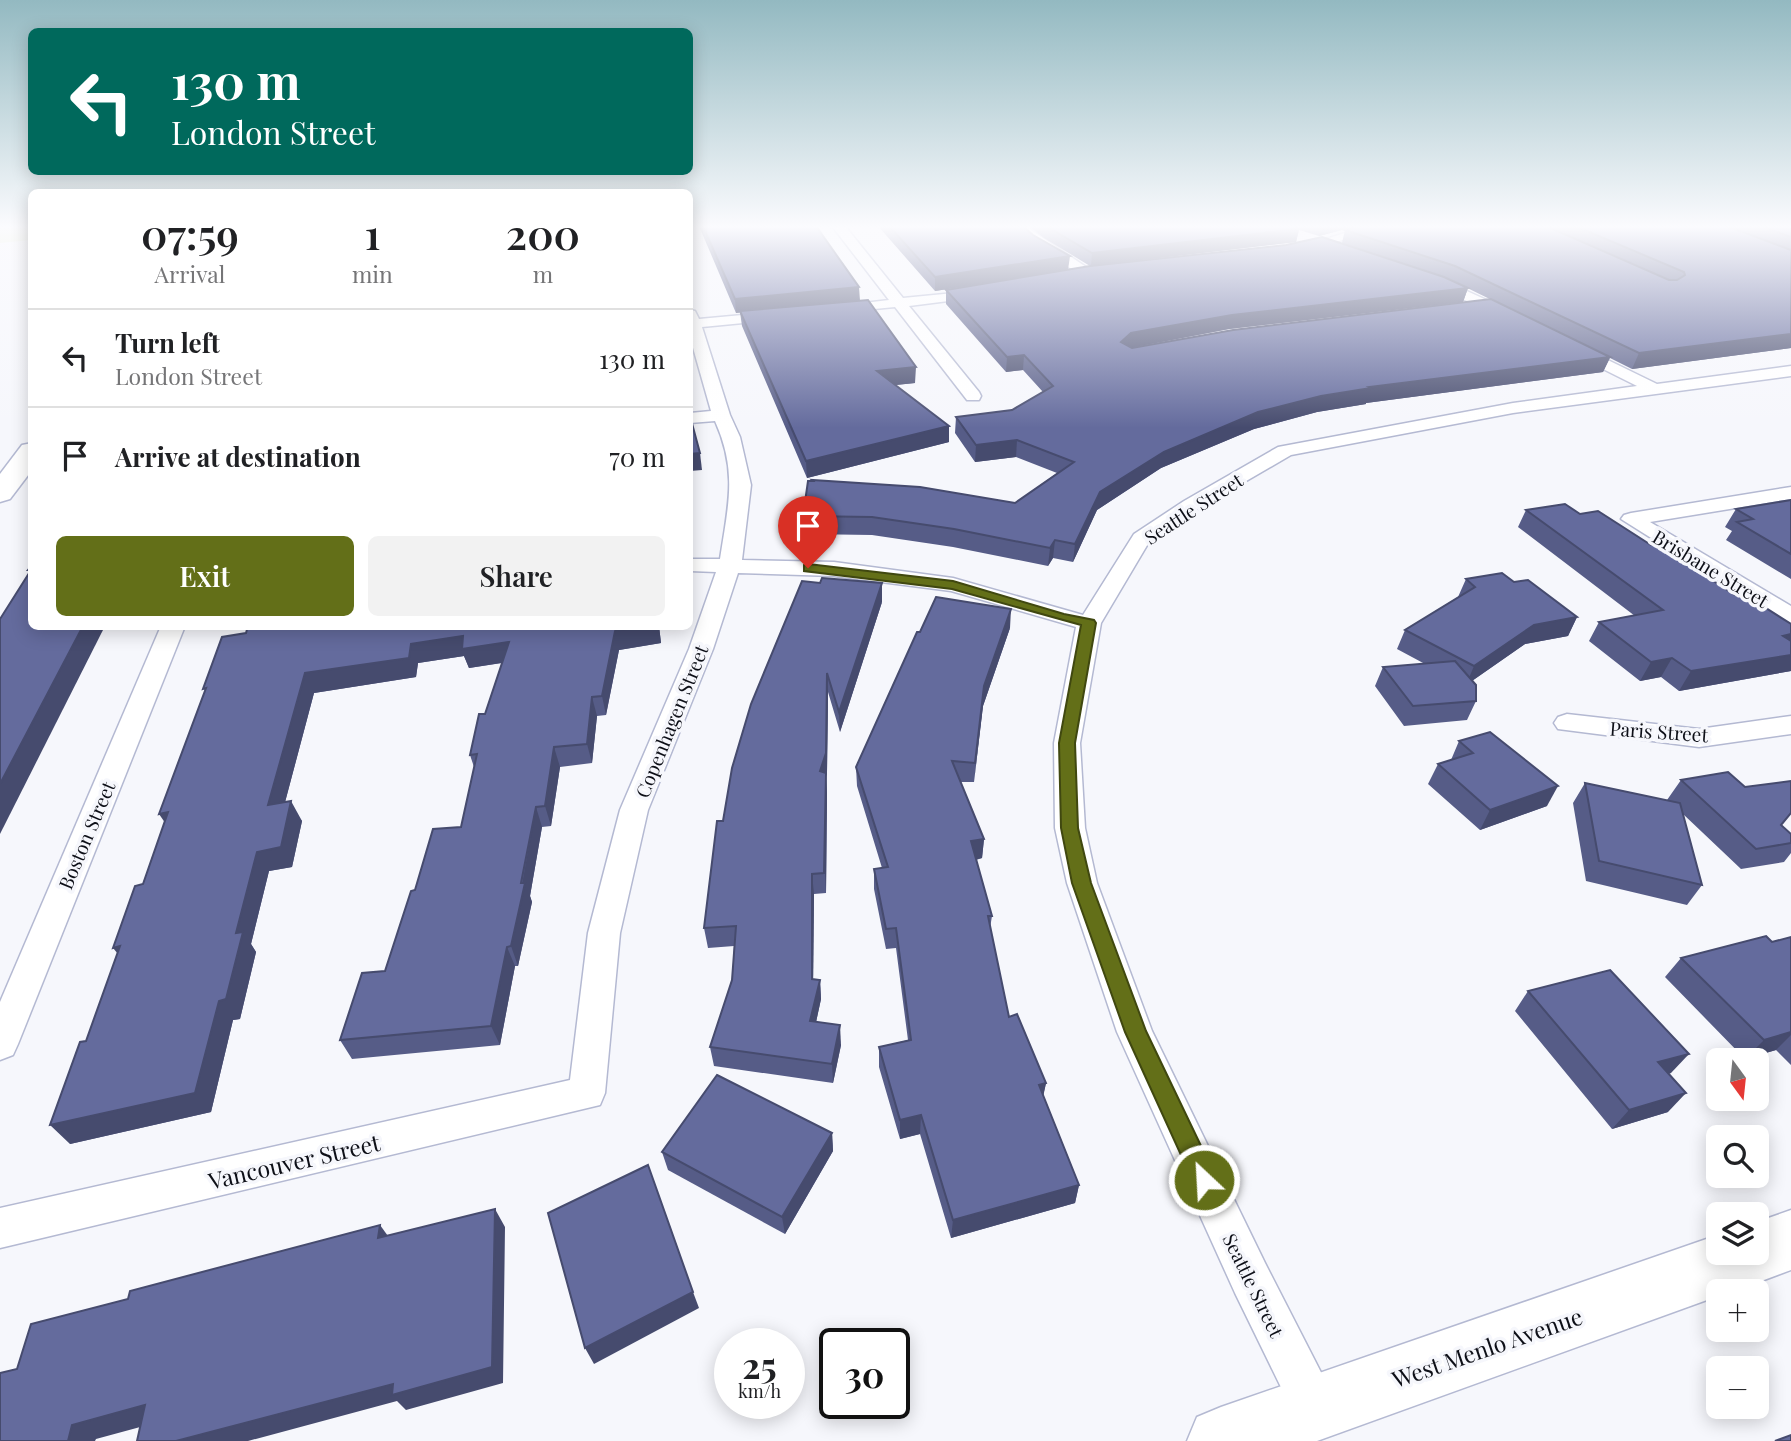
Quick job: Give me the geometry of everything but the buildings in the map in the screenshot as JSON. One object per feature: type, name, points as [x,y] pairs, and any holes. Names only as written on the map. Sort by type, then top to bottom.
[{"type":"main road","points":[[0,493],[28,456]]},
{"type":"main road","name":"West Menlo Avenue","points":[[1769,1247],[1791,1240]]},
{"type":"main road","name":"West Menlo Avenue","points":[[1221,1441],[1718,1265]]},
{"type":"street","points":[[891,293],[973,396]]},
{"type":"street","points":[[830,310],[899,304],[970,293]]},
{"type":"street","points":[[1461,293],[1527,324]]},
{"type":"street","points":[[1465,309],[1491,306]]},
{"type":"street","points":[[693,321],[789,315]]},
{"type":"street","name":"Copenhagen Street","points":[[587,1093],[604,933],[634,810],[701,649],[730,565],[741,485],[731,437],[721,415],[693,327]]},
{"type":"street","points":[[1563,343],[1655,389]]},
{"type":"street","name":"Seattle Street","points":[[1315,1408],[1250,1278],[1135,1032],[1082,883],[1070,828],[1067,743],[1089,623],[1141,538],[1191,505],[1285,451],[1513,408],[1791,371]]},
{"type":"street","points":[[693,418],[721,415]]},
{"type":"street","points":[[1631,519],[1791,493]]},
{"type":"street","name":"Brisbane Street","points":[[1631,519],[1791,616]]},
{"type":"street","points":[[693,565],[834,569],[953,585],[1089,623]]},
{"type":"street","name":"Boston Street","points":[[0,1044],[171,630]]},
{"type":"street","name":"Paris Street","points":[[1567,723],[1699,738],[1791,725]]},
{"type":"street","name":"Vancouver Street","points":[[0,1228],[587,1093]]},
{"type":"route","points":[[808,568],[953,585],[1089,623],[1067,743],[1070,828],[1082,883],[1135,1032],[1204,1180]]}]
